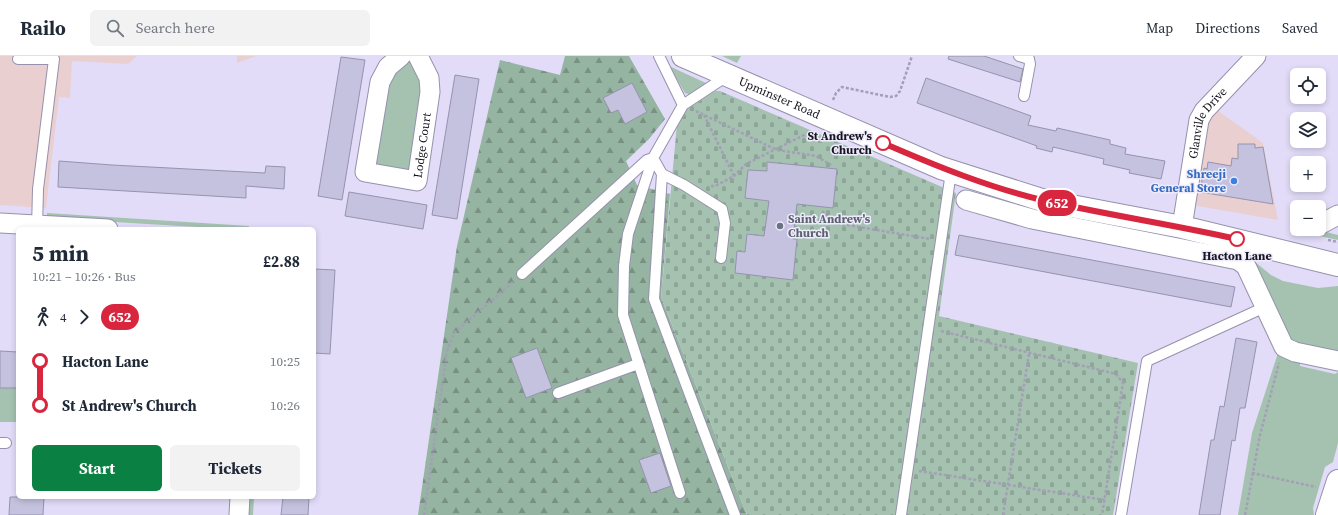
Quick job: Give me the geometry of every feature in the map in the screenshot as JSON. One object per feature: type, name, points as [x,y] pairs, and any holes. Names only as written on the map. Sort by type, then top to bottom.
[{"type":"main road","name":"Upminster Road","points":[[683,56],[951,172],[1045,201],[1182,227],[1338,266]]},
{"type":"main road","points":[[1327,515],[1336,486]]},
{"type":"street","name":"Lodge Court","points":[[401,56],[388,67],[380,82],[365,172],[417,181],[430,92],[429,78],[418,56]]},
{"type":"street","name":"Glanville Drive","points":[[1182,227],[1199,120],[1204,111],[1256,56]]},
{"type":"street","points":[[966,200],[1032,219],[1232,257],[1246,266],[1284,346],[1295,352],[1338,361]]},
{"type":"street","points":[[1326,221],[1338,215]]},
{"type":"street","points":[[0,223],[37,227]]},
{"type":"street","points":[[239,515],[240,499]]},
{"type":"lane","points":[[659,56],[683,105]]},
{"type":"lane","points":[[1019,56],[1029,59],[1030,64],[1024,96]]},
{"type":"lane","points":[[18,59],[54,59],[38,189],[37,227]]},
{"type":"lane","points":[[680,493],[623,315],[624,266],[628,234],[653,158],[683,105],[727,76]]},
{"type":"lane","points":[[653,158],[662,174],[654,299],[735,515]]},
{"type":"lane","points":[[522,274],[647,160],[653,158]]},
{"type":"lane","points":[[901,515],[951,172]]},
{"type":"lane","points":[[662,174],[684,185],[722,210],[725,223],[721,258]]},
{"type":"lane","points":[[1121,515],[1147,361],[1265,307]]},
{"type":"lane","points":[[558,393],[638,364]]},
{"type":"path","points":[[684,185],[715,186],[734,176],[746,164],[777,150],[810,132],[819,135],[836,93],[842,87],[890,97],[896,96],[900,91],[912,56]]},
{"type":"path","points":[[683,105],[777,150],[816,156],[831,165]]},
{"type":"path","points":[[704,115],[734,176]]},
{"type":"path","points":[[822,211],[835,223],[940,240]]},
{"type":"path","points":[[424,515],[447,350],[454,333],[522,274]]},
{"type":"path","points":[[929,328],[1029,354],[1116,374],[1121,378],[1123,383],[1102,515]]},
{"type":"path","points":[[1245,515],[1252,473],[1266,410],[1284,346]]},
{"type":"path","points":[[1003,515],[1029,354]]},
{"type":"path","points":[[908,469],[1105,500]]},
{"type":"path","points":[[1252,473],[1336,486]]},
{"type":"shaded area","points":[[0,56],[137,56],[128,64],[72,61],[70,98],[59,97],[46,208],[0,205]]},
{"type":"shaded area","points":[[237,56],[256,56],[237,63]]},
{"type":"shaded area","points":[[1210,105],[1263,143],[1278,220],[1186,204]]},
{"type":"green space","points":[[565,56],[629,56],[665,119],[649,139],[626,161],[637,185],[670,194],[661,297],[747,515],[418,515],[457,246],[500,60],[560,75]]},
{"type":"green space","points":[[722,56],[741,56],[737,63]]},
{"type":"green space","points":[[408,61],[410,61],[423,81],[412,175],[371,168],[384,84]]},
{"type":"green space","points":[[669,66],[708,84],[691,95],[685,93]]},
{"type":"green space","points":[[715,91],[720,91],[956,193],[939,316],[1138,363],[1113,515],[747,515],[661,297],[677,124],[686,110]]},
{"type":"green space","points":[[47,213],[249,227],[198,227],[47,218]]},
{"type":"green space","points":[[1326,232],[1338,235],[1338,240],[1320,236],[1326,236]]},
{"type":"green space","points":[[1249,257],[1271,275],[1283,281],[1318,288],[1338,286],[1338,353],[1295,343],[1287,338]]},
{"type":"green space","points":[[1278,353],[1300,362],[1300,366],[1335,374],[1338,372],[1338,443],[1333,462],[1325,467],[1313,508],[1314,515],[1238,515],[1252,433]]},
{"type":"green space","points":[[0,388],[16,388],[16,422],[0,422]]},
{"type":"green space","points":[[249,499],[254,499],[253,515],[247,515]]},
{"type":"building","points":[[949,56],[984,56],[1023,69],[1020,82],[948,59]]},
{"type":"building","points":[[341,57],[365,60],[342,200],[318,196]]},
{"type":"building","points":[[455,75],[479,79],[457,219],[432,215]]},
{"type":"building","points":[[926,78],[1031,116],[1028,125],[1056,131],[1057,128],[1110,140],[1110,144],[1126,148],[1125,154],[1165,161],[1161,179],[1129,173],[1130,170],[1103,164],[1104,159],[1053,147],[1052,152],[1036,148],[1037,146],[917,103]]},
{"type":"building","points":[[632,83],[647,112],[625,124],[618,110],[611,113],[603,98]]},
{"type":"building","points":[[1238,144],[1255,144],[1255,148],[1263,147],[1273,204],[1200,192],[1204,168],[1207,169],[1208,162],[1231,166],[1232,158],[1238,159]]},
{"type":"building","points":[[59,161],[265,173],[266,166],[285,167],[284,189],[246,186],[246,198],[58,187]]},
{"type":"building","name":"Saint Andrew's Church","points":[[767,162],[837,169],[833,208],[797,204],[793,239],[797,239],[793,280],[735,273],[737,251],[745,252],[747,234],[764,236],[769,201],[745,198],[748,170],[767,171]]},
{"type":"building","points":[[349,192],[427,205],[423,229],[345,216]]},
{"type":"building","points":[[959,235],[1235,287],[1231,307],[955,255]]},
{"type":"building","points":[[316,269],[335,270],[330,354],[316,353]]},
{"type":"building","points":[[1236,338],[1257,342],[1245,408],[1240,408],[1235,441],[1232,440],[1220,515],[1199,515],[1211,440],[1214,440],[1220,406],[1224,407]]},
{"type":"building","points":[[537,348],[552,388],[526,398],[511,358]]},
{"type":"building","points":[[0,351],[16,352],[16,388],[0,388]]},
{"type":"building","points":[[660,453],[671,486],[651,493],[639,460]]},
{"type":"building","points":[[10,497],[16,497],[16,499],[44,499],[43,515],[9,515]]},
{"type":"building","points":[[283,499],[309,499],[308,515],[281,515]]},
{"type":"bus line","name":"652","points":[[883,143],[941,168],[1045,201],[1237,239]]},
{"type":"place","name":"St Andrew's Church","points":[[883,143]]},
{"type":"place","name":"Shreeji General Store","points":[[1234,181]]},
{"type":"place","name":"Saint Andrew's Church","points":[[780,226]]},
{"type":"place","name":"Hacton Lane","points":[[1237,239]]}]
